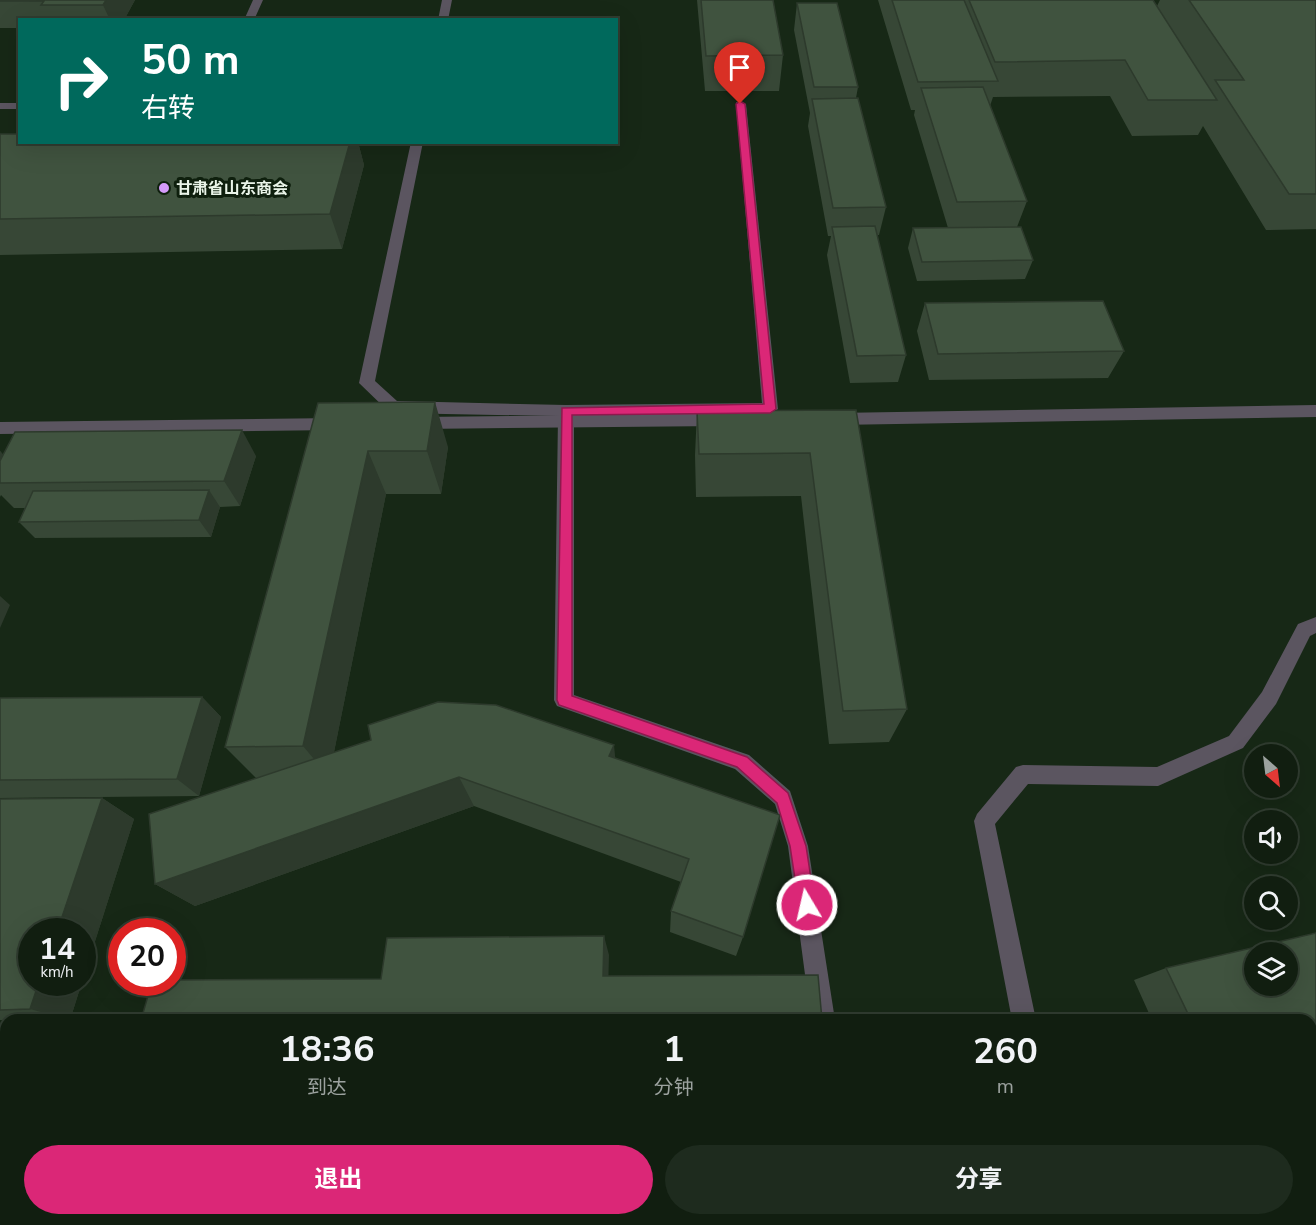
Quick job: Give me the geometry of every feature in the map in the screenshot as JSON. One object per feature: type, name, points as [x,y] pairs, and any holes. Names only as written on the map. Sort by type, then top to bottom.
[{"type":"street","points":[[250,18],[258,0]]},
{"type":"street","points":[[443,18],[447,0]]},
{"type":"street","points":[[401,424],[770,409],[740,104]]},
{"type":"street","points":[[0,106],[18,106]]},
{"type":"street","points":[[417,144],[367,382],[393,407],[566,416],[777,420]]},
{"type":"street","points":[[824,419],[1316,411]]},
{"type":"street","points":[[566,416],[564,700],[742,762],[783,798],[798,846],[822,1014]]},
{"type":"street","points":[[0,428],[354,424]]},
{"type":"street","points":[[1023,1014],[984,821],[1023,774],[1158,777],[1236,742],[1269,698],[1304,630],[1316,625]]},
{"type":"building","points":[[0,0],[106,0],[103,5],[41,5],[44,1]]},
{"type":"building","points":[[701,0],[773,0],[783,55],[706,56]]},
{"type":"building","points":[[892,0],[964,0],[998,81],[918,82]]},
{"type":"building","points":[[969,0],[1153,0],[1217,100],[1148,100],[1125,60],[995,62]]},
{"type":"building","points":[[1189,0],[1316,0],[1316,194],[1289,194],[1215,80],[1244,80]]},
{"type":"building","points":[[797,3],[837,3],[858,87],[814,87]]},
{"type":"building","points":[[983,87],[1027,201],[957,202],[921,88]]},
{"type":"building","points":[[858,98],[886,207],[833,208],[812,99]]},
{"type":"building","points":[[0,134],[18,134],[18,144],[349,144],[330,214],[0,219]]},
{"type":"building","points":[[875,226],[906,355],[857,356],[832,227]]},
{"type":"building","points":[[1021,227],[1033,260],[922,262],[913,228]]},
{"type":"building","points":[[1103,301],[1124,351],[938,354],[925,303]]},
{"type":"building","points":[[435,402],[427,451],[368,451],[303,746],[225,747],[318,403]]},
{"type":"building","points":[[856,410],[907,709],[843,711],[810,453],[699,454],[697,411]]},
{"type":"building","points":[[242,430],[224,481],[0,483],[0,461],[15,432]]},
{"type":"building","points":[[209,490],[199,520],[19,522],[33,491]]},
{"type":"building","points":[[202,697],[177,779],[0,780],[0,698]]},
{"type":"building","points":[[438,702],[496,705],[614,745],[609,756],[780,815],[743,937],[671,911],[689,859],[459,777],[155,884],[149,814],[371,740],[368,725]]},
{"type":"building","points":[[102,798],[62,918],[18,918],[18,996],[34,996],[30,1009],[0,1010],[0,799]]},
{"type":"building","points":[[1316,933],[1316,1014],[1188,1014],[1166,968],[1244,950],[1244,996],[1298,996],[1298,942],[1277,942]]},
{"type":"building","points":[[604,936],[603,976],[818,975],[821,1014],[143,1014],[148,996],[186,996],[186,980],[381,979],[387,938]]},
{"type":"place","name":"甘肃省山东商会","points":[[164,188]]},
{"type":"route","points":[[740,104],[770,409],[567,411],[564,700],[742,762],[783,798],[798,846],[807,905]]}]
